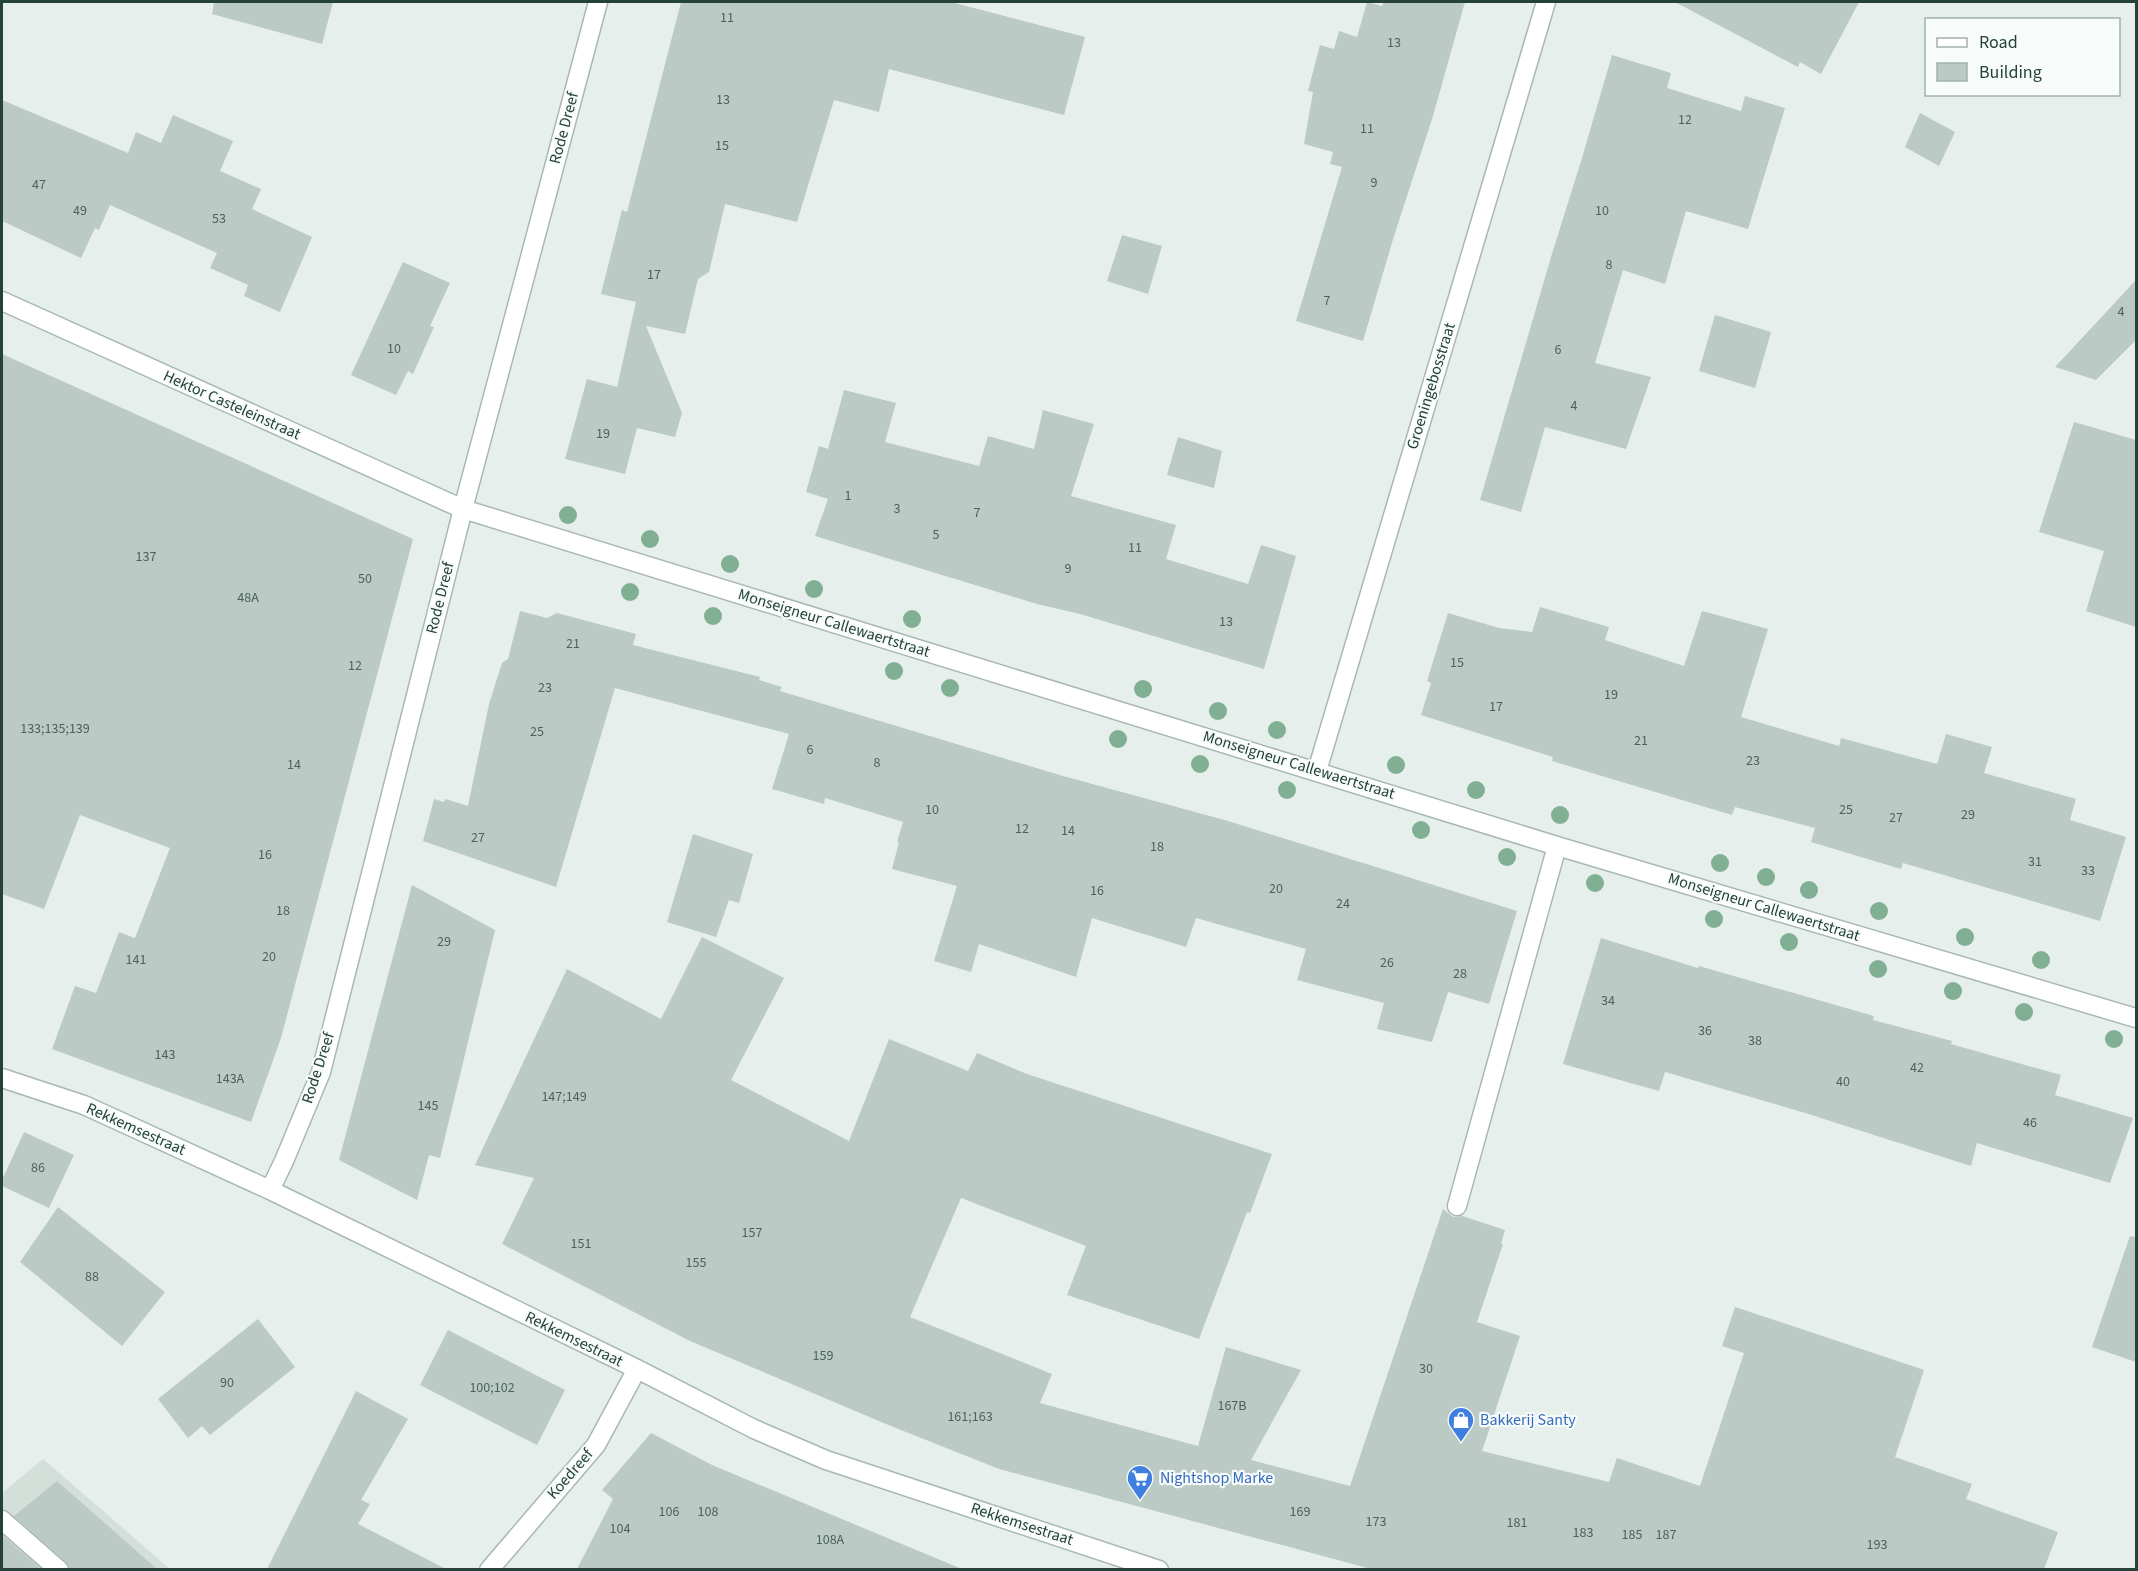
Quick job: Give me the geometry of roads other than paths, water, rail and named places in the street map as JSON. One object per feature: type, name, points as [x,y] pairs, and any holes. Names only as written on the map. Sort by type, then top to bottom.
[{"type":"street","name":"Rode Dreef","points":[[270,1190],[321,1072],[463,508],[598,2]]},
{"type":"street","name":"Groeningebosstraat","points":[[1317,771],[1545,2]]},
{"type":"street","name":"Hektor Casteleinstraat","points":[[2,301],[463,508]]},
{"type":"street","name":"Monseigneur Callewaertstraat","points":[[463,508],[1557,846],[2136,1018]]},
{"type":"street","points":[[1457,1206],[1557,846]]},
{"type":"street","name":"Rekkemsestraat","points":[[2,1078],[84,1105],[270,1190],[637,1369],[754,1429],[826,1460],[1159,1569]]},
{"type":"street","name":"Koedreef","points":[[489,1569],[596,1445],[637,1369]]},
{"type":"street","points":[[2,1520],[59,1569]]},
{"type":"place","name":"Bakkerij Santy","points":[[1461,1443]]},
{"type":"place","name":"Nightshop Marke","points":[[1140,1501]]}]
